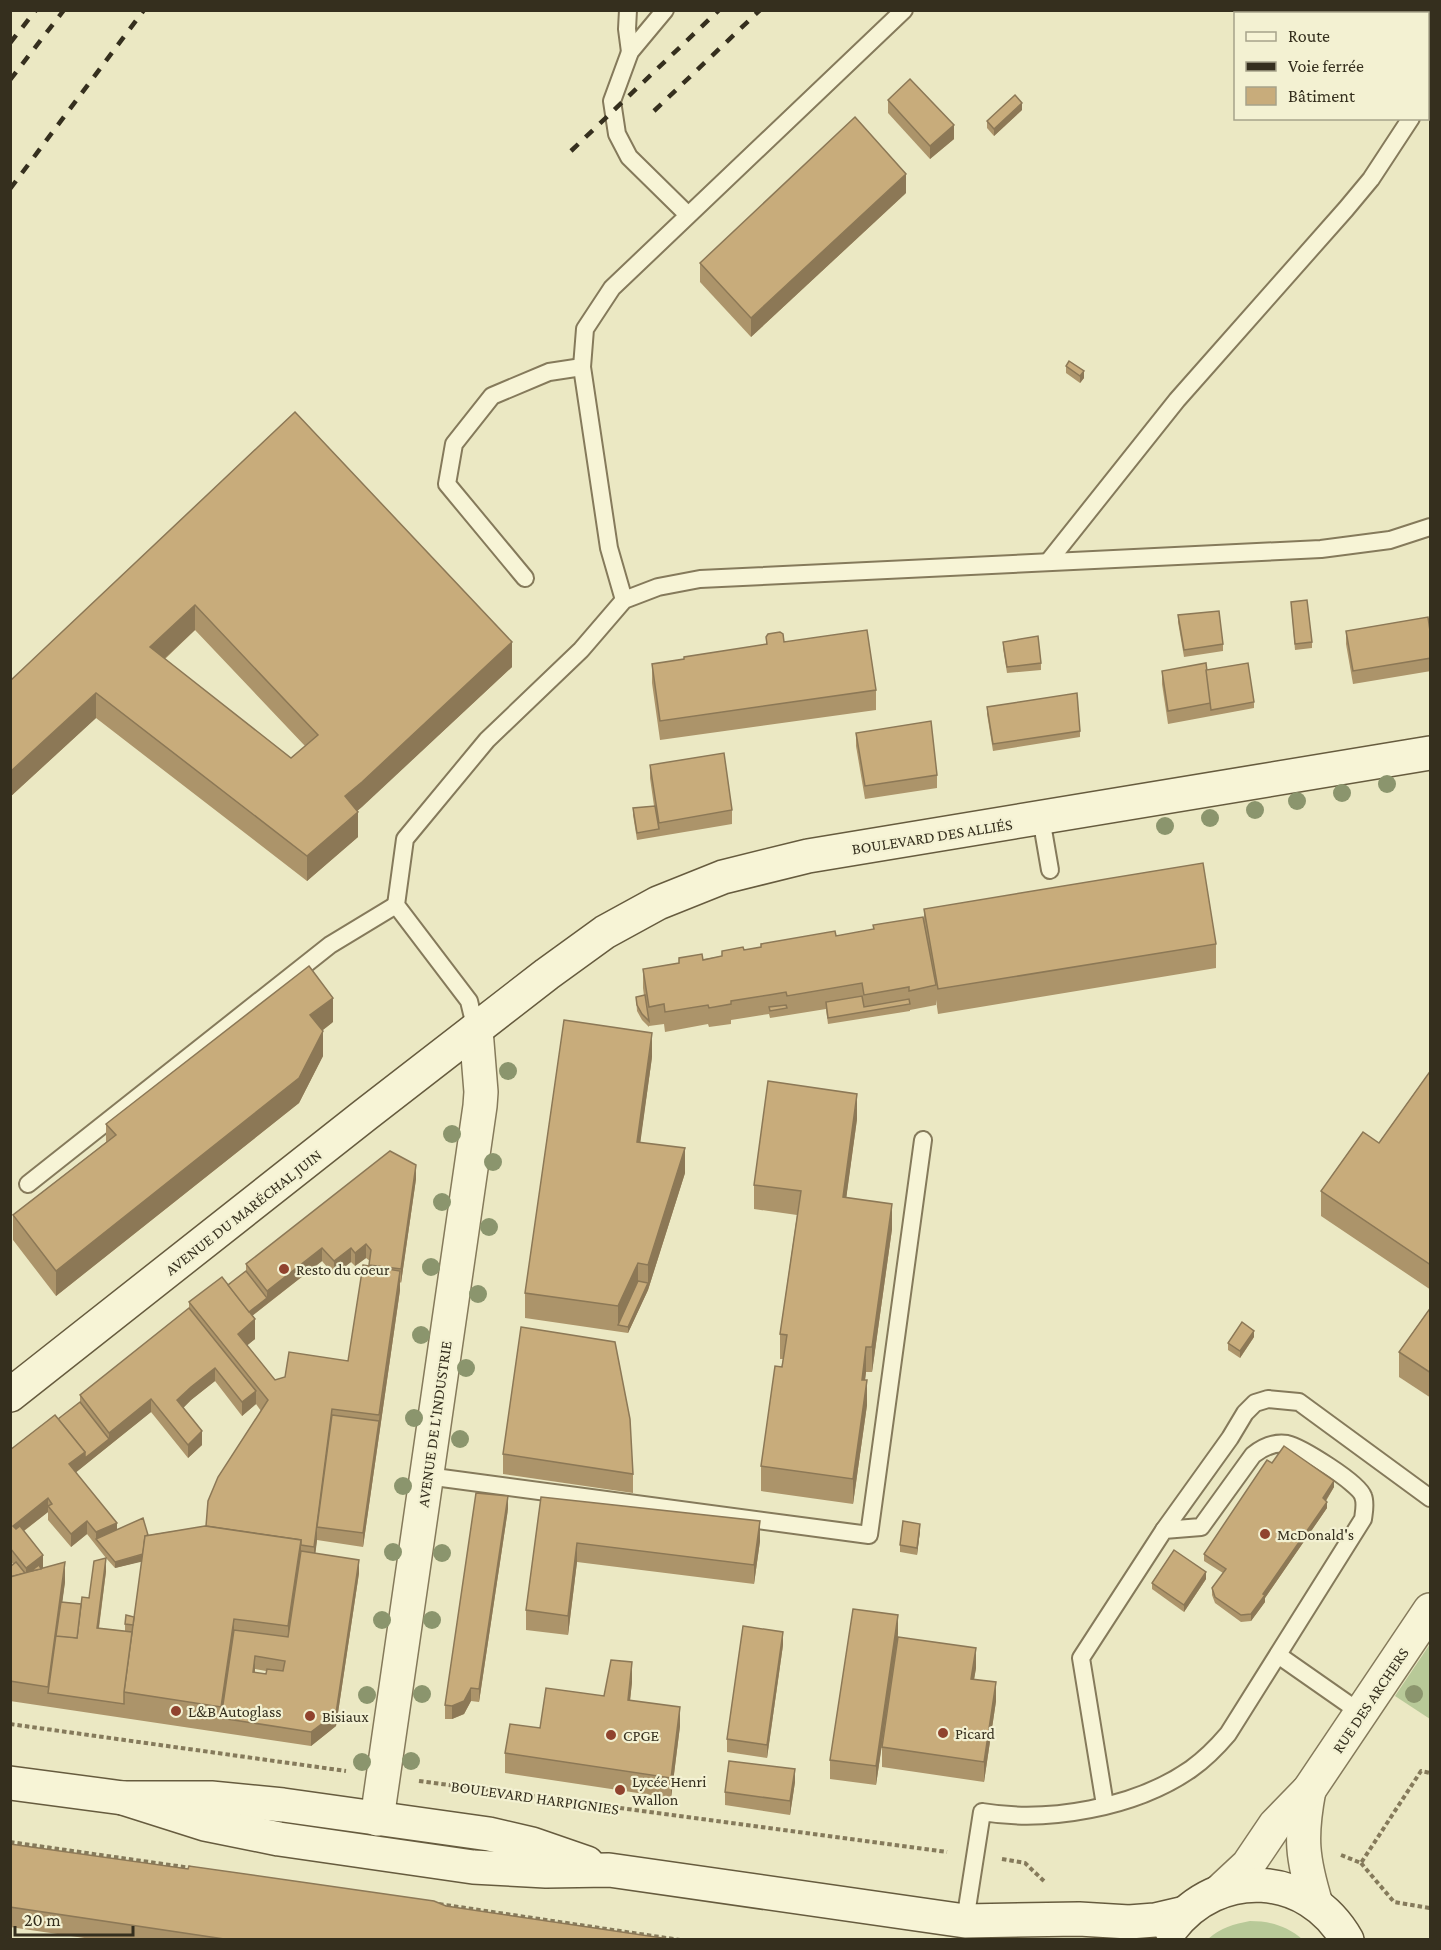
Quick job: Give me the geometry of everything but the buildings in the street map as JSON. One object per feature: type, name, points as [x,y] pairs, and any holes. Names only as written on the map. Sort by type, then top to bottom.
[{"type":"main road","name":"BOULEVARD DES ALLIÉS","points":[[476,1030],[605,932],[658,903],[723,877],[808,856],[1431,753]]},
{"type":"main road","name":"AVENUE DU MARÉCHAL JUIN","points":[[10,1395],[476,1030]]},
{"type":"main road","name":"AVENUE DE L'INDUSTRIE","points":[[377,1819],[480,1106],[476,1030]]},
{"type":"main road","name":"RUE DES ARCHERS","points":[[1219,1892],[1248,1865],[1275,1825],[1309,1790],[1431,1610]]},
{"type":"main road","points":[[10,1783],[123,1798],[245,1800],[377,1819],[513,1839],[609,1870]]},
{"type":"main road","name":"RUE DES ARCHERS","points":[[1309,1790],[1303,1824],[1303,1846],[1305,1865],[1316,1904]]},
{"type":"main road","points":[[123,1798],[205,1824],[290,1841],[473,1867],[546,1871],[609,1870],[965,1921],[1079,1919],[1129,1922],[1155,1920],[1185,1913]]},
{"type":"main road","points":[[1165,1940],[1185,1913],[1206,1897],[1243,1885],[1269,1885],[1294,1892],[1326,1911],[1344,1935],[1373,1940]]},
{"type":"main road","points":[[965,1921],[1015,1940]]},
{"type":"lane","points":[[628,10],[627,29],[630,52]]},
{"type":"lane","points":[[665,10],[630,52],[612,101],[617,134],[629,157],[688,215]]},
{"type":"lane","points":[[624,600],[609,548],[582,367],[585,329],[612,288],[904,10]]},
{"type":"lane","points":[[1048,562],[1177,400],[1371,179],[1410,120]]},
{"type":"lane","points":[[525,578],[447,484],[454,444],[492,396],[549,372],[582,367]]},
{"type":"lane","points":[[476,1030],[469,1001],[396,905],[405,839],[487,740],[581,650],[624,600],[658,586],[700,579],[1321,549],[1390,540],[1431,527]]},
{"type":"lane","points":[[1041,818],[1050,870]]},
{"type":"lane","points":[[28,1184],[330,945],[396,905]]},
{"type":"lane","points":[[427,1476],[869,1536],[923,1140]]},
{"type":"lane","points":[[1105,1806],[1081,1658],[1164,1530],[1230,1438],[1245,1413],[1255,1403],[1268,1399],[1299,1402],[1431,1498]]},
{"type":"lane","points":[[965,1921],[982,1812],[1043,1816],[1105,1806],[1170,1781],[1191,1769],[1212,1752],[1242,1715],[1363,1519],[1363,1495],[1356,1485],[1302,1449],[1287,1444],[1275,1444],[1253,1455],[1201,1527],[1164,1530]]},
{"type":"lane","points":[[1278,1655],[1361,1713]]},
{"type":"path","name":"BOULEVARD HARPIGNIES","points":[[10,1724],[1025,1863],[1050,1887]]},
{"type":"path","points":[[1360,1863],[1421,1771],[1431,1773]]},
{"type":"path","points":[[10,1842],[198,1869]]},
{"type":"path","points":[[1303,1846],[1337,1854],[1360,1863],[1394,1902],[1431,1908]]},
{"type":"path","points":[[434,1904],[680,1940]]},
{"type":"green space","points":[[1430,1644],[1430,1719],[1395,1696]]},
{"type":"green space","points":[[1250,1921],[1278,1925],[1302,1939],[1208,1939],[1228,1927]]},
{"type":"railway","points":[[10,43],[36,10]]},
{"type":"railway","points":[[10,80],[64,10]]},
{"type":"railway","points":[[10,189],[144,10]]},
{"type":"railway","points":[[571,151],[719,10]]},
{"type":"railway","points":[[654,111],[760,10]]},
{"type":"place","name":"Resto du coeur","points":[[284,1269]]},
{"type":"place","name":"McDonald's","points":[[1265,1534]]},
{"type":"place","name":"L&B Autoglass","points":[[176,1711]]},
{"type":"place","name":"Bisiaux","points":[[310,1716]]},
{"type":"place","name":"Picard","points":[[943,1733]]},
{"type":"place","name":"CPGE","points":[[611,1735]]},
{"type":"place","name":"Lycée Henri Wallon","points":[[620,1790]]}]
